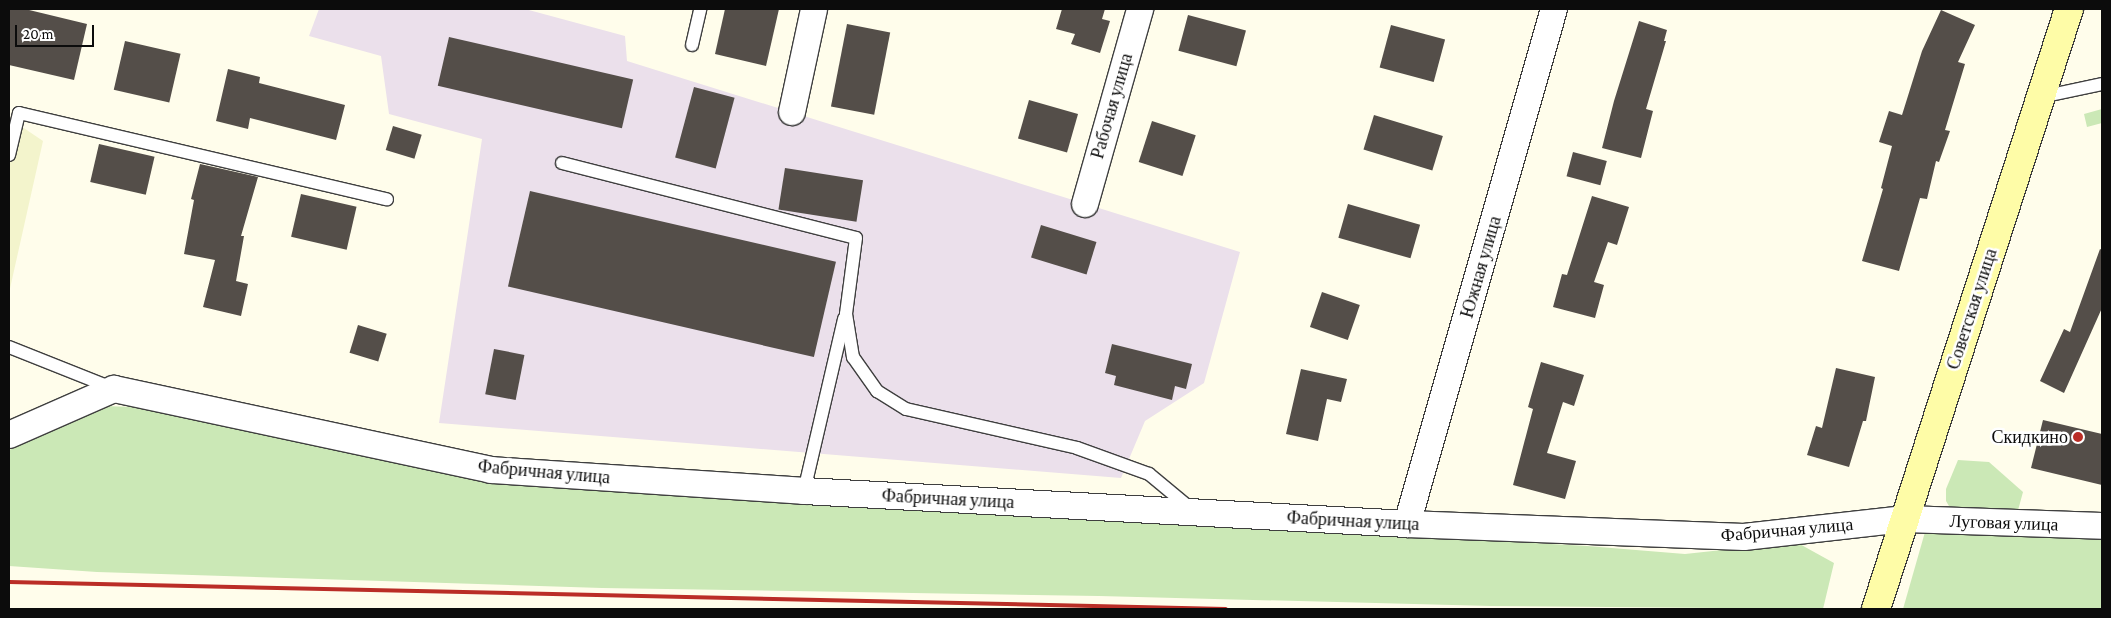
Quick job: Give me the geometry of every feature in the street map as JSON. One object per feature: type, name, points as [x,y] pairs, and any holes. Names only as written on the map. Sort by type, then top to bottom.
[{"type":"main road","name":"Советская улица","points":[[1876,609],[2068,9]]},
{"type":"street","points":[[792,112],[814,9]]},
{"type":"street","name":"Рабочая улица","points":[[1085,204],[1140,9]]},
{"type":"street","name":"Южная улица","points":[[1407,524],[1554,9]]},
{"type":"street","points":[[9,435],[114,389]]},
{"type":"street","name":"Фабричная улица","points":[[114,389],[491,470],[804,491],[1407,524],[1744,537],[1905,519]]},
{"type":"street","name":"Луговая улица","points":[[1905,519],[2102,526]]},
{"type":"lane","points":[[692,45],[700,9]]},
{"type":"lane","points":[[2040,98],[2102,84]]},
{"type":"lane","points":[[9,155],[19,113],[387,199]]},
{"type":"lane","points":[[562,163],[856,238],[846,314],[804,491]]},
{"type":"lane","points":[[846,314],[854,358],[877,391],[906,409],[1086,451],[1149,474],[1194,511]]},
{"type":"lane","points":[[9,347],[114,389]]},
{"type":"shaded area","points":[[319,9],[525,9],[625,36],[627,61],[1240,252],[1204,383],[1145,421],[1121,478],[439,423],[482,139],[389,114],[381,56],[309,36]]},
{"type":"green space","points":[[2102,109],[2102,123],[2087,127],[2084,114]]},
{"type":"green space","points":[[9,118],[43,141],[9,293]]},
{"type":"green space","points":[[104,406],[133,407],[490,479],[1097,519],[1587,546],[1685,554],[1796,542],[1834,563],[1823,609],[1491,606],[1099,596],[602,588],[97,572],[9,566],[9,450]]},
{"type":"green space","points":[[1958,460],[1989,462],[2023,492],[2017,514],[1958,512],[1949,506],[1946,501],[1946,489]]},
{"type":"green space","points":[[1925,532],[2102,539],[2102,609],[1903,609]]},
{"type":"building","points":[[9,9],[25,9],[87,24],[74,80],[9,65]]},
{"type":"building","points":[[725,9],[779,9],[766,66],[715,54]]},
{"type":"building","points":[[1062,9],[1105,9],[1102,19],[1110,21],[1100,53],[1071,44],[1075,34],[1056,29]]},
{"type":"building","points":[[1941,10],[1975,25],[1958,62],[1965,64],[1945,130],[1950,131],[1939,162],[1936,161],[1927,199],[1920,198],[1899,271],[1862,261],[1883,189],[1881,188],[1892,146],[1879,142],[1889,111],[1902,115],[1922,51]]},
{"type":"building","points":[[1188,15],[1246,31],[1236,66],[1178,51]]},
{"type":"building","points":[[1639,21],[1667,30],[1664,41],[1666,41],[1646,109],[1653,111],[1641,158],[1602,148],[1614,101]]},
{"type":"building","points":[[847,24],[890,32],[874,115],[831,106]]},
{"type":"building","points":[[1391,25],[1445,39],[1434,82],[1380,68]]},
{"type":"building","points":[[449,37],[633,80],[622,128],[438,86]]},
{"type":"building","points":[[125,41],[181,54],[169,103],[114,90]]},
{"type":"building","points":[[228,69],[260,77],[259,83],[345,105],[336,140],[250,118],[248,129],[216,121]]},
{"type":"building","points":[[694,87],[735,98],[716,168],[675,158]]},
{"type":"building","points":[[1029,100],[1078,114],[1067,153],[1018,138]]},
{"type":"building","points":[[1374,115],[1443,136],[1432,170],[1363,149]]},
{"type":"building","points":[[1152,121],[1196,135],[1182,176],[1139,162]]},
{"type":"building","points":[[393,126],[422,135],[414,159],[386,150]]},
{"type":"building","points":[[99,144],[155,157],[146,195],[90,182]]},
{"type":"building","points":[[1573,152],[1607,161],[1600,185],[1567,176]]},
{"type":"building","points":[[200,164],[258,177],[241,236],[244,236],[236,281],[248,284],[241,316],[203,307],[215,260],[184,254],[194,200],[191,199]]},
{"type":"building","points":[[785,168],[863,180],[856,222],[778,209]]},
{"type":"building","points":[[530,191],[836,262],[814,357],[508,286]]},
{"type":"building","points":[[301,194],[357,207],[347,250],[291,237]]},
{"type":"building","points":[[1592,196],[1629,207],[1617,245],[1608,242],[1594,282],[1604,285],[1595,318],[1553,307],[1562,274],[1567,275]]},
{"type":"building","points":[[1348,204],[1420,225],[1410,258],[1338,238]]},
{"type":"building","points":[[1041,225],[1096,242],[1087,274],[1031,258]]},
{"type":"building","points":[[2100,249],[2102,250],[2102,308],[2064,393],[2040,381],[2064,329],[2070,332]]},
{"type":"building","points":[[1322,292],[1360,305],[1348,340],[1310,327]]},
{"type":"building","points":[[358,325],[387,334],[378,362],[350,353]]},
{"type":"building","points":[[1112,344],[1192,364],[1186,389],[1175,386],[1172,400],[1114,385],[1116,376],[1105,373]]},
{"type":"building","points":[[494,349],[524,355],[516,400],[485,394]]},
{"type":"building","points":[[1541,362],[1584,375],[1574,406],[1563,402],[1547,453],[1576,461],[1565,499],[1513,485],[1533,409],[1528,407]]},
{"type":"building","points":[[1836,368],[1875,377],[1866,421],[1863,421],[1849,467],[1807,455],[1816,426],[1822,428]]},
{"type":"building","points":[[1301,369],[1347,379],[1341,402],[1327,399],[1318,441],[1286,434]]},
{"type":"building","points":[[2043,420],[2102,434],[2102,485],[2031,468]]},
{"type":"railway","points":[[9,582],[1226,609]]},
{"type":"place","name":"Скидкино","points":[[2078,437]]}]
